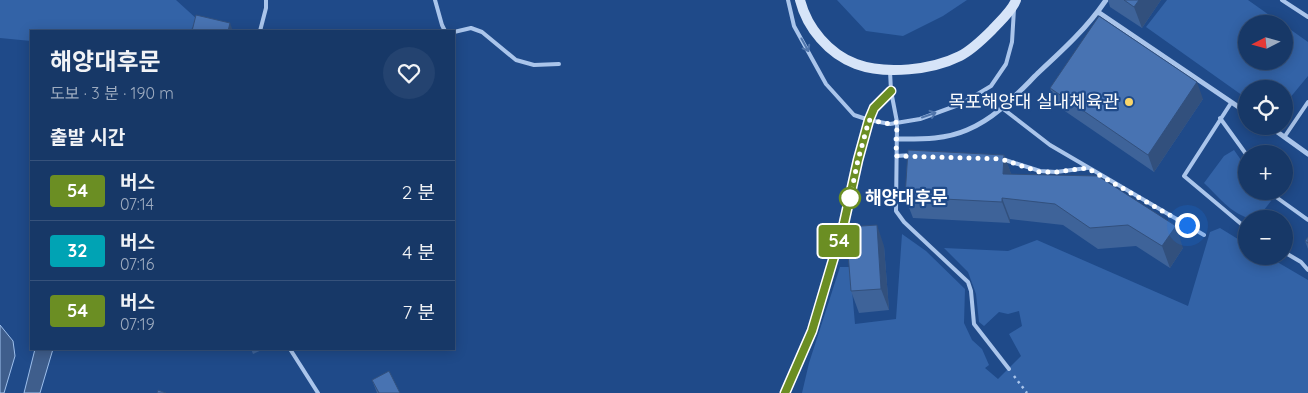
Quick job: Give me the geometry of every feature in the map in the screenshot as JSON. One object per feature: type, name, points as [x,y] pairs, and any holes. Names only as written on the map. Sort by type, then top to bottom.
[{"type":"street","points":[[800,0],[814,29],[830,49],[856,64],[890,69],[921,68],[941,64],[961,55],[985,37],[1015,2]]},
{"type":"street","points":[[896,139],[946,137],[967,130],[992,117],[1079,34],[1106,0]]},
{"type":"street","points":[[1098,12],[1238,107]]},
{"type":"street","points":[[785,393],[812,331],[844,223],[869,120],[874,108],[891,91]]},
{"type":"street","points":[[1285,136],[1308,154]]},
{"type":"lane","points":[[260,30],[266,8],[266,0]]},
{"type":"lane","points":[[435,0],[444,30]]},
{"type":"lane","points":[[788,0],[794,26],[826,84],[854,114],[869,120],[890,124],[920,118],[961,104],[991,86],[1006,64],[1012,42],[1015,2]]},
{"type":"lane","points":[[1282,0],[1308,17]]},
{"type":"lane","points":[[455,32],[471,28],[482,32],[516,60],[534,66],[559,64]]},
{"type":"lane","points":[[890,69],[891,91],[897,122],[896,210],[904,222],[968,282],[971,291],[974,324],[1009,369]]},
{"type":"lane","points":[[1285,136],[1308,102]]},
{"type":"lane","points":[[1231,103],[1184,176],[1238,221]]},
{"type":"lane","points":[[1002,108],[1050,145],[1204,234]]},
{"type":"lane","points":[[1220,118],[1240,145]]},
{"type":"lane","points":[[896,156],[913,155]]},
{"type":"lane","points":[[1001,159],[1040,172],[1087,168]]},
{"type":"lane","points":[[1280,200],[1308,220]]},
{"type":"lane","points":[[1293,257],[1301,262],[1308,270]]},
{"type":"lane","points":[[291,350],[318,393]]},
{"type":"path","points":[[1009,369],[1027,393]]},
{"type":"shaded area","points":[[0,0],[176,0],[198,20],[191,30],[30,30],[30,41],[0,38]]},
{"type":"shaded area","points":[[837,0],[967,0],[943,16],[903,36],[866,31]]},
{"type":"shaded area","points":[[1167,0],[1248,0],[1269,15],[1238,15],[1238,70],[1293,70],[1293,31],[1308,42],[1308,76],[1293,94],[1293,80],[1238,80],[1238,92],[1146,27]]},
{"type":"shaded area","points":[[1234,150],[1238,156],[1238,200],[1270,200],[1264,210],[1238,210],[1238,213],[1222,201],[1204,183],[1224,156]]},
{"type":"shaded area","points":[[1220,228],[1238,239],[1238,265],[1282,265],[1308,280],[1308,393],[802,393],[809,363],[840,267],[850,267],[855,324],[896,319],[902,234],[926,251],[965,289],[964,323],[972,340],[982,349],[989,365],[985,368],[998,379],[1021,356],[1009,334],[1022,326],[1019,311],[1008,314],[999,312],[984,326],[979,322],[976,294],[968,272],[944,248],[1008,251],[1037,240],[1188,306],[1210,232]]},
{"type":"shaded area","points":[[0,325],[13,341],[15,356],[4,393],[0,393]]},
{"type":"shaded area","points":[[35,350],[53,350],[40,393],[24,393]]},
{"type":"building","points":[[1124,0],[1139,0],[1134,7]]},
{"type":"building","points":[[196,15],[230,23],[228,30],[192,30]]},
{"type":"building","name":"목포해양대 실내체육관","points":[[1099,16],[1197,82],[1148,155],[1050,88]]},
{"type":"building","points":[[908,150],[1004,155],[1003,174],[1098,176],[1176,226],[1162,246],[1128,225],[1090,228],[1055,204],[1002,198],[1002,202],[905,197]]},
{"type":"building","points":[[877,225],[881,289],[851,291],[846,227]]},
{"type":"building","points":[[389,371],[400,393],[379,393],[372,380]]},
{"type":"bus line","name":"54","points":[[785,393],[812,331],[844,223],[869,120],[874,108],[891,91]]},
{"type":"place","name":"목포해양대 실내체육관","points":[[1129,102]]},
{"type":"place","name":"해양대후문","points":[[850,198]]},
{"type":"route","points":[[850,198],[869,120],[890,124],[897,122],[896,156],[1001,159],[1040,172],[1087,168],[1187,225]]}]
